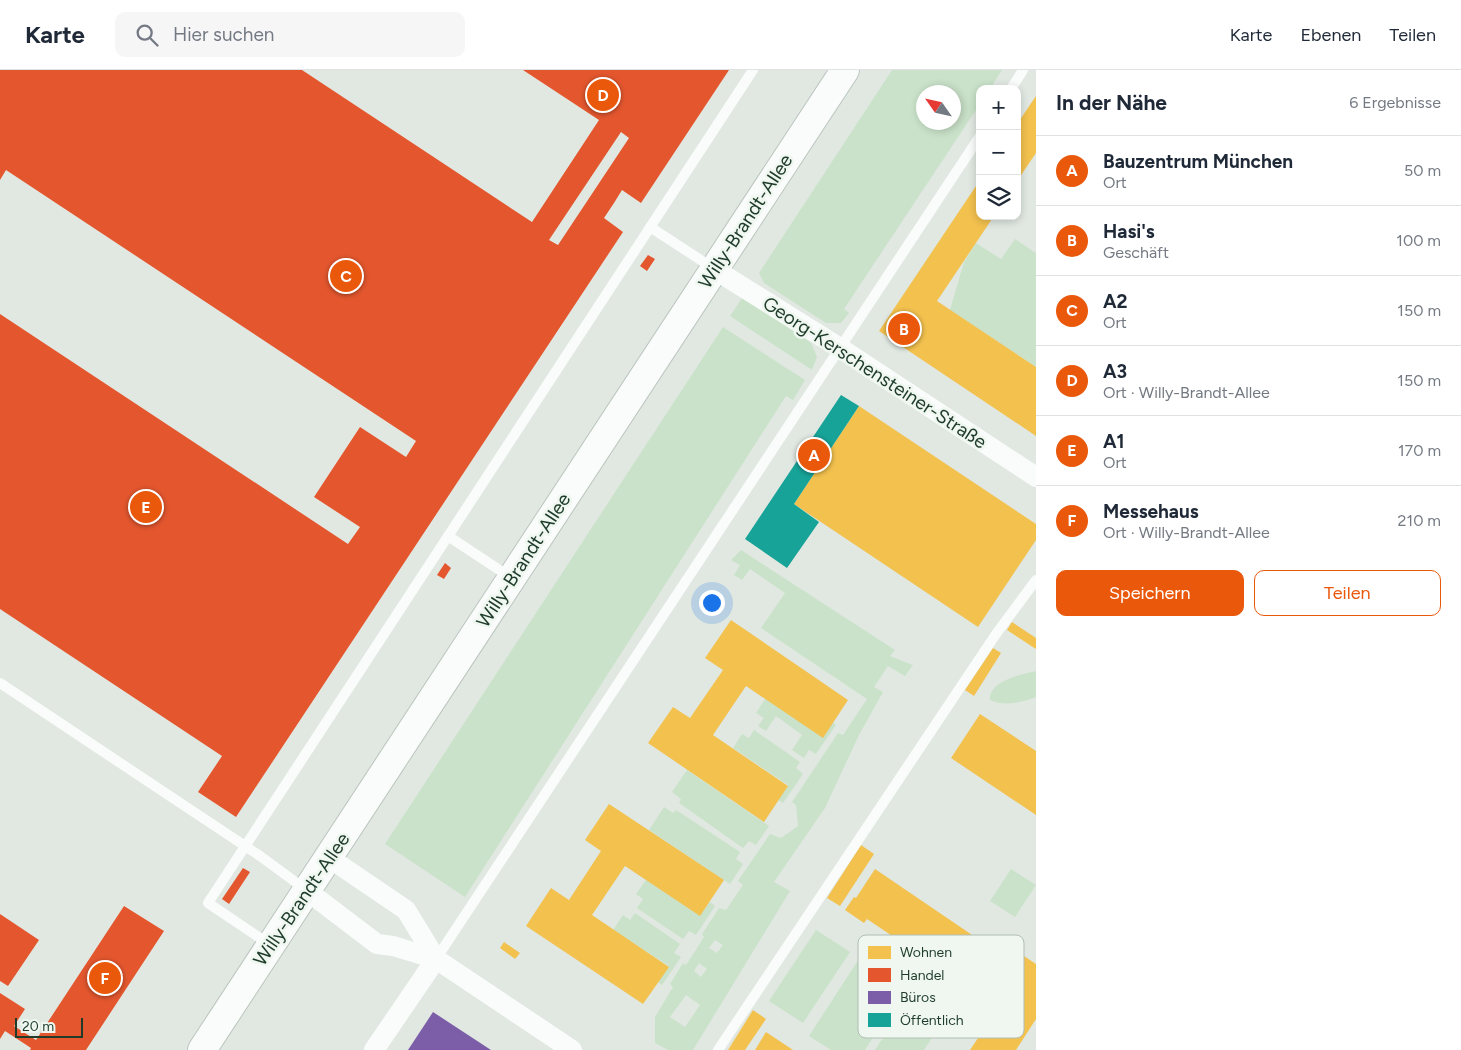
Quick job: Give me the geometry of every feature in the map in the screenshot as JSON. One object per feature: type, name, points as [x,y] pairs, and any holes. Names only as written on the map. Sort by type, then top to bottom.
[{"type":"main road","name":"Willy-Brandt-Allee","points":[[202,1050],[845,70]]},
{"type":"street","name":"Georg-Kerschensteiner-Straße","points":[[714,269],[840,348],[1036,477]]},
{"type":"street","points":[[328,857],[406,910],[436,959]]},
{"type":"street","points":[[306,890],[377,944],[393,946],[436,959],[572,1050]]},
{"type":"street","points":[[374,1050],[436,959]]},
{"type":"lane","points":[[270,945],[208,903],[753,70]]},
{"type":"lane","points":[[1013,85],[1023,70]]},
{"type":"lane","points":[[436,959],[976,142]]},
{"type":"lane","points":[[650,227],[714,269]]},
{"type":"lane","points":[[448,536],[510,578]]},
{"type":"lane","points":[[718,1050],[996,634],[1036,580]]},
{"type":"lane","points":[[0,683],[245,846],[306,890]]},
{"type":"green space","points":[[892,70],[1002,70],[993,85],[976,85],[976,110],[844,309],[849,313],[841,323],[826,323],[764,283],[759,273]]},
{"type":"green space","points":[[1015,239],[1036,253],[1036,367],[950,310],[964,262],[976,243],[1001,259]]},
{"type":"green space","points":[[742,298],[750,301],[811,343],[817,357],[812,370],[730,316]]},
{"type":"green space","points":[[723,327],[805,380],[793,400],[786,396],[465,897],[385,844]]},
{"type":"green space","points":[[741,550],[895,650],[890,656],[913,665],[905,676],[888,666],[874,687],[883,692],[859,735],[825,808],[774,882],[790,891],[693,1050],[668,1050],[655,1043],[655,1017],[673,987],[670,984],[683,963],[686,965],[704,937],[702,934],[719,908],[726,910],[743,885],[738,881],[770,834],[781,838],[798,826],[796,805],[792,802],[838,733],[843,735],[867,699],[761,628],[785,593],[750,569],[742,580],[734,575],[740,565],[731,560]],"holes":[[[715,940],[723,945],[717,953],[709,948]],[[699,963],[707,969],[701,977],[694,971]],[[686,995],[700,1005],[685,1027],[670,1017]]]},
{"type":"green space","points":[[1036,671],[1036,697],[1007,703],[990,700],[991,693],[1000,683],[1015,676]]},
{"type":"green space","points":[[765,699],[833,722],[836,725],[816,754],[809,750],[804,758],[792,750],[802,735],[776,716],[766,731],[758,726],[764,718],[756,713]]},
{"type":"green space","points":[[754,730],[800,762],[796,768],[803,774],[783,803],[778,800],[788,785],[733,748],[742,734],[749,738]]},
{"type":"green space","points":[[687,770],[769,826],[756,845],[749,841],[743,848],[679,803],[681,799],[672,792]]},
{"type":"green space","points":[[664,807],[673,813],[676,810],[740,852],[736,859],[743,864],[730,884],[649,830]]},
{"type":"green space","points":[[1011,869],[1036,885],[1015,917],[990,901]]},
{"type":"green space","points":[[646,880],[700,915],[710,902],[715,906],[696,935],[689,931],[683,939],[637,908],[643,899],[636,894]]},
{"type":"green space","points":[[635,913],[680,944],[674,953],[681,957],[662,985],[658,982],[669,966],[613,930],[623,915],[630,920]]},
{"type":"green space","points":[[816,930],[850,952],[803,1023],[769,1001]]},
{"type":"green space","points":[[858,960],[858,1038],[873,1038],[865,1050],[831,1050],[809,1036]]},
{"type":"green space","points":[[883,1038],[932,1038],[924,1050],[875,1050]]},
{"type":"building: Wohnen","points":[[1036,96],[1036,153],[1021,175],[1021,130],[1021,118]]},
{"type":"building: Wohnen","points":[[976,186],[976,220],[991,220],[937,301],[1036,367],[1036,436],[879,331]]},
{"type":"building: Wohnen","points":[[859,406],[1036,524],[1036,540],[978,627],[794,504]]},
{"type":"building: Wohnen","points":[[731,620],[848,700],[823,738],[746,686],[713,735],[788,786],[764,822],[648,743],[673,707],[690,718],[723,670],[705,658]]},
{"type":"building: Wohnen","points":[[1012,622],[1036,638],[1036,649],[1007,630]]},
{"type":"building: Wohnen","points":[[993,648],[1001,653],[974,696],[965,690]]},
{"type":"building: Wohnen","points":[[980,714],[1036,751],[1036,815],[951,758]]},
{"type":"building: Wohnen","points":[[609,804],[724,880],[700,916],[625,866],[592,915],[669,967],[643,1004],[526,926],[551,888],[569,900],[601,851],[585,840]]},
{"type":"building: Wohnen","points":[[861,845],[874,854],[840,906],[827,898]]},
{"type":"building: Wohnen","points":[[875,869],[972,935],[891,935],[867,919],[864,923],[845,910],[854,897],[856,898]]},
{"type":"building: Wohnen","points":[[504,942],[520,953],[515,959],[500,948]]},
{"type":"building: Wohnen","points":[[1024,956],[1036,964],[1036,1019],[1024,1038]]},
{"type":"building: Wohnen","points":[[753,1010],[766,1019],[745,1050],[728,1050]]},
{"type":"building: Wohnen","points":[[766,1032],[793,1050],[755,1050]]},
{"type":"building: Wohnen","points":[[978,1038],[1024,1038],[1016,1050],[970,1050]]},
{"type":"building: Handel","points":[[0,70],[302,70],[532,222],[599,120],[523,70],[729,70],[641,203],[622,190],[604,218],[623,232],[236,817],[198,792],[222,756],[0,609],[0,314],[348,544],[360,527],[314,497],[360,427],[406,457],[416,441],[6,170],[0,180]],"holes":[[[621,132],[629,138],[558,245],[549,240]]]},
{"type":"building: Handel","points":[[648,255],[655,259],[647,271],[640,266]]},
{"type":"building: Handel","points":[[445,563],[451,568],[444,579],[437,575]]},
{"type":"building: Handel","points":[[243,868],[250,872],[229,904],[222,899]]},
{"type":"building: Handel","points":[[124,906],[164,931],[86,1050],[30,1050],[31,1048],[5,1031],[0,1039],[0,993],[25,1009],[14,1026],[36,1040]]},
{"type":"building: Handel","points":[[0,914],[39,940],[8,986],[0,981]]},
{"type":"building: Büros","points":[[433,1012],[491,1050],[408,1050]]},
{"type":"building: Öffentlich","points":[[841,395],[859,406],[794,504],[819,522],[787,568],[745,539]]},
{"type":"place","name":"A3","points":[[603,95]]},
{"type":"place","name":"A2","points":[[346,276]]},
{"type":"place","name":"Hasi's","points":[[904,329]]},
{"type":"place","name":"Bauzentrum München","points":[[814,455]]},
{"type":"place","name":"A1","points":[[146,507]]},
{"type":"place","name":"Messehaus","points":[[105,978]]}]
